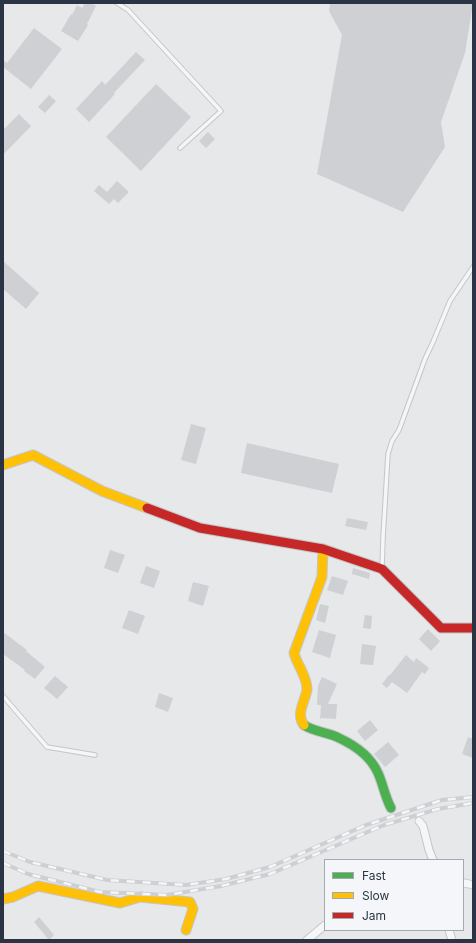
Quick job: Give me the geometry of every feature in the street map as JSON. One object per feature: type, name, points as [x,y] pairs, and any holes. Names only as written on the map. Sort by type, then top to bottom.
[{"type":"street","points":[[3,465],[33,455],[102,491],[200,528],[323,549],[382,569],[441,628],[473,628]]},
{"type":"street","points":[[323,549],[322,578],[294,653],[295,660],[304,675],[307,688],[301,714],[302,723],[308,728],[342,739],[372,762],[378,771],[385,796],[391,808]]},
{"type":"street","points":[[419,821],[423,826],[429,850],[434,859]]},
{"type":"street","points":[[3,899],[13,897],[38,886],[99,900],[120,903],[140,897],[190,902],[193,909],[186,930]]},
{"type":"street","points":[[307,940],[324,926]]},
{"type":"lane","points":[[117,3],[128,10],[221,111],[180,148]]},
{"type":"lane","points":[[382,569],[388,454],[392,441],[399,430],[425,359],[450,301],[473,267]]},
{"type":"lane","points":[[3,696],[46,747],[95,755]]},
{"type":"building","points":[[85,3],[91,3],[96,6],[87,24],[88,25],[78,41],[61,31],[77,5],[82,8]]},
{"type":"building","points":[[330,3],[473,3],[465,53],[441,122],[445,147],[403,212],[317,174],[342,35],[329,11]]},
{"type":"building","points":[[34,28],[62,49],[31,89],[3,67],[3,60],[7,63]]},
{"type":"building","points":[[136,52],[145,60],[89,122],[76,109],[102,81],[105,85]]},
{"type":"building","points":[[156,84],[191,117],[141,171],[106,137]]},
{"type":"building","points":[[49,95],[56,101],[45,113],[38,107]]},
{"type":"building","points":[[19,114],[31,126],[3,155],[3,130]]},
{"type":"building","points":[[208,132],[215,139],[206,148],[199,141]]},
{"type":"building","points":[[117,181],[129,192],[118,203],[114,199],[109,204],[94,191],[99,185],[107,192]]},
{"type":"building","points":[[3,261],[39,293],[26,309],[3,289]]},
{"type":"building","points":[[191,424],[206,428],[196,464],[181,460]]},
{"type":"building","points":[[247,443],[339,464],[332,493],[241,473]]},
{"type":"building","points":[[347,518],[368,522],[366,530],[345,526]]},
{"type":"building","points":[[110,550],[125,555],[118,573],[104,568]]},
{"type":"building","points":[[146,566],[160,571],[154,588],[140,583]]},
{"type":"building","points":[[353,568],[370,573],[369,579],[352,574]]},
{"type":"building","points":[[332,576],[348,581],[343,595],[327,590]]},
{"type":"building","points":[[193,582],[209,586],[203,606],[188,601]]},
{"type":"building","points":[[320,604],[329,606],[325,623],[316,620]]},
{"type":"building","points":[[129,610],[145,616],[138,634],[122,628]]},
{"type":"building","points":[[365,615],[372,616],[371,629],[363,628]]},
{"type":"building","points":[[428,629],[440,641],[431,651],[419,639]]},
{"type":"building","points":[[319,630],[336,635],[330,658],[312,652]]},
{"type":"building","points":[[3,632],[27,650],[26,651],[45,667],[35,679],[3,654]]},
{"type":"building","points":[[362,644],[376,646],[373,665],[360,664]]},
{"type":"building","points":[[406,655],[414,662],[416,658],[429,668],[425,674],[422,672],[407,693],[392,682],[387,688],[382,684]]},
{"type":"building","points":[[55,676],[68,687],[57,699],[44,688]]},
{"type":"building","points":[[322,677],[337,684],[328,704],[337,704],[336,719],[321,718],[320,720],[321,705],[317,705],[318,686]]},
{"type":"building","points":[[159,693],[173,698],[168,712],[155,707]]},
{"type":"building","points":[[370,720],[378,730],[365,741],[357,731]]},
{"type":"building","points":[[468,737],[473,739],[473,758],[462,754]]},
{"type":"building","points":[[388,742],[399,755],[385,767],[374,754]]},
{"type":"building","points":[[39,917],[54,935],[49,940],[34,922]]},
{"type":"railway","points":[[3,851],[30,862],[107,880],[186,885],[226,879],[270,867],[366,825],[442,800],[473,797]]},
{"type":"railway","points":[[3,863],[28,874],[100,892],[167,895],[221,886],[270,874],[384,825],[438,809],[473,803]]},
{"type":"traffic: fast","points":[[304,725],[345,741],[367,757],[378,773],[391,808]]},
{"type":"traffic: slow","points":[[3,465],[33,455],[102,491],[147,508]]},
{"type":"traffic: slow","points":[[304,725],[301,712],[307,684],[294,653],[322,577],[323,549]]},
{"type":"traffic: slow","points":[[3,899],[13,897],[38,886],[120,903],[140,897],[190,902],[193,909],[186,930]]},
{"type":"traffic: jam","points":[[147,508],[200,528],[323,549],[382,569],[441,628],[473,628]]}]
